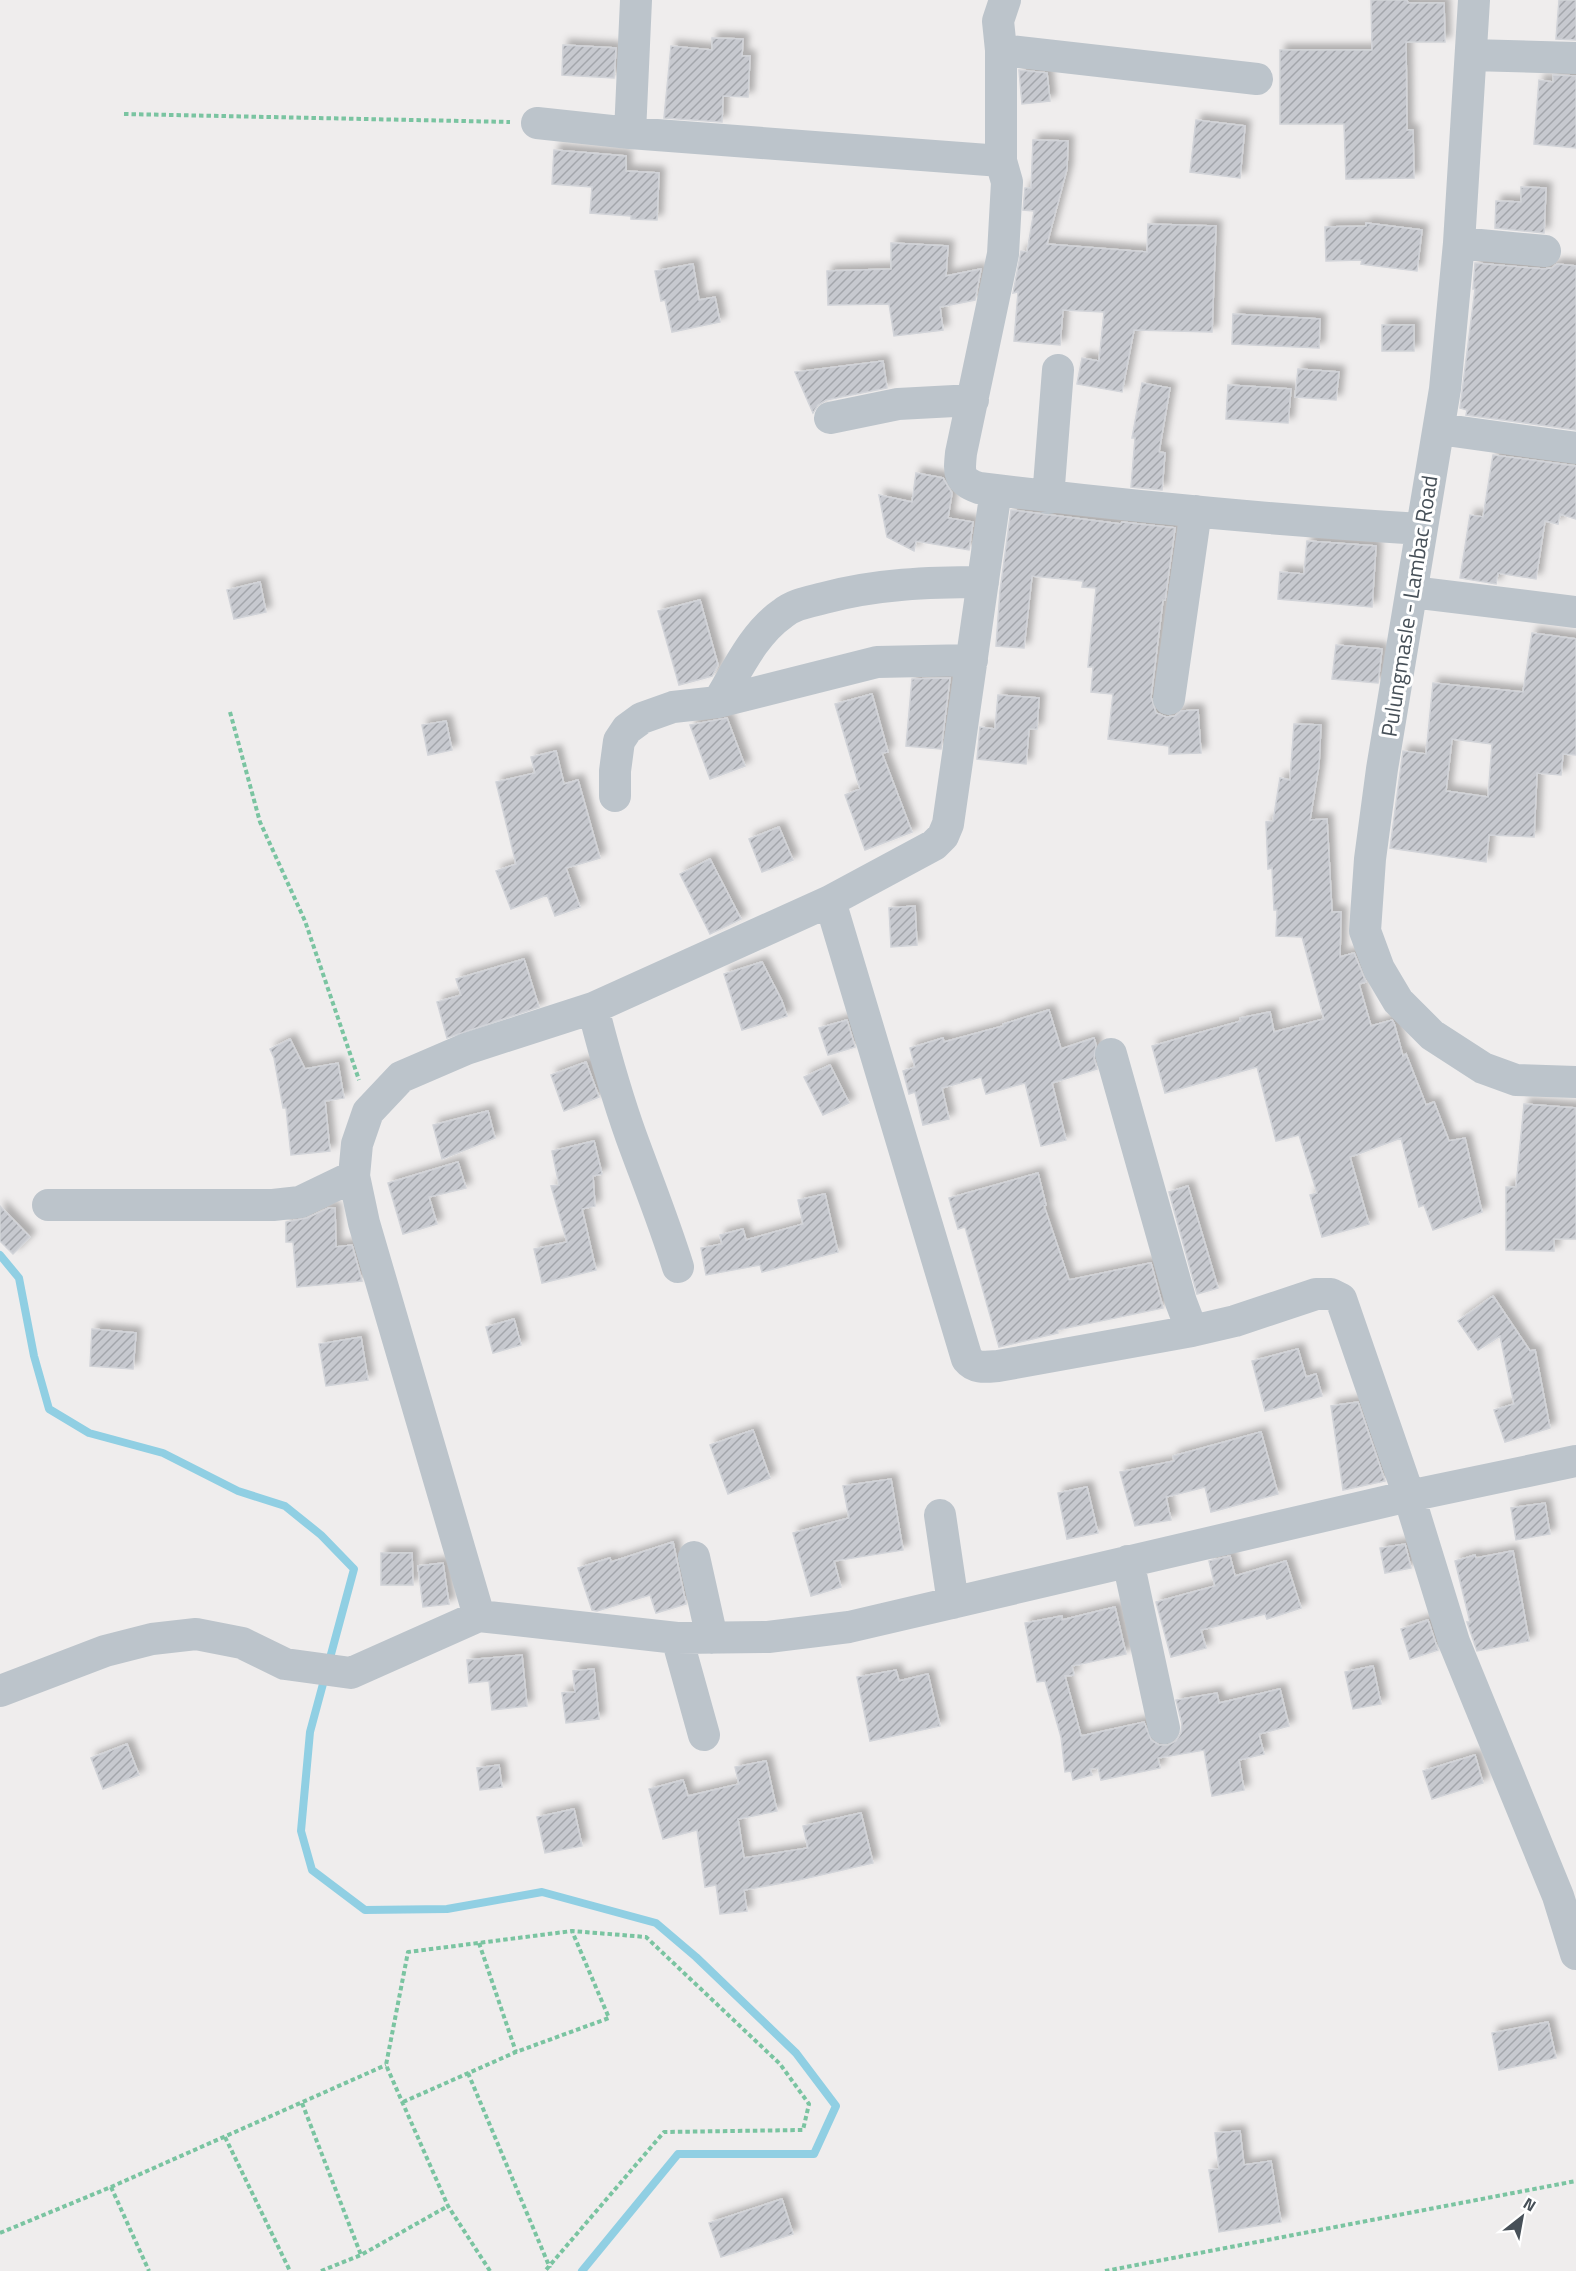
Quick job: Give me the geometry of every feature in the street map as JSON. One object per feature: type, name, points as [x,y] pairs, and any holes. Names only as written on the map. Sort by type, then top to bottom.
[{"type":"street","points":[[630,133],[636,0]]},
{"type":"street","points":[[1005,0],[998,21],[1001,50],[1001,161],[1007,182],[1003,254],[961,453],[959,468],[961,478],[968,484],[1048,498],[1421,529]]},
{"type":"street","name":"Pulungmasle - Lambac Road","points":[[1474,0],[1459,243],[1445,389],[1382,769],[1370,859],[1365,931],[1379,969],[1398,1001],[1432,1035],[1483,1068],[1516,1080],[1576,1082]]},
{"type":"street","points":[[1001,50],[1257,79]]},
{"type":"street","points":[[1471,55],[1576,58]]},
{"type":"street","points":[[537,123],[630,133],[1001,161]]},
{"type":"street","points":[[1459,243],[1545,251]]},
{"type":"street","points":[[1048,498],[1058,370]]},
{"type":"street","points":[[830,418],[898,404],[973,400]]},
{"type":"street","points":[[1439,429],[1576,448]]},
{"type":"street","points":[[479,1616],[364,1222],[354,1176],[357,1144],[369,1112],[402,1077],[466,1049],[593,1008],[830,901],[934,844],[943,836],[948,824],[996,490]]},
{"type":"street","points":[[1169,699],[1172,641],[1196,511]]},
{"type":"street","points":[[718,702],[767,627],[781,614],[797,605],[843,592],[919,582],[983,582]]},
{"type":"street","points":[[1412,592],[1576,612]]},
{"type":"street","points":[[615,796],[618,741],[627,729],[642,718],[673,707],[718,702],[877,662],[972,660]]},
{"type":"street","points":[[830,901],[968,1359],[972,1364],[978,1367],[998,1366],[1192,1331],[1235,1321],[1316,1294],[1331,1294],[1341,1299],[1409,1496],[1454,1642],[1558,1896],[1576,1954]]},
{"type":"street","points":[[593,1008],[604,1053],[630,1134],[661,1213],[678,1267]]},
{"type":"street","points":[[1111,1054],[1181,1302],[1192,1331]]},
{"type":"street","points":[[48,1205],[273,1205],[300,1202],[354,1176]]},
{"type":"street","points":[[0,1691],[105,1651],[152,1639],[196,1634],[242,1643],[285,1664],[351,1673],[479,1616],[677,1638],[768,1637],[849,1627],[1128,1560],[1409,1496],[1576,1461]]},
{"type":"street","points":[[939,1515],[953,1603]]},
{"type":"street","points":[[694,1557],[712,1638]]},
{"type":"street","points":[[1128,1560],[1164,1728]]},
{"type":"street","points":[[677,1638],[704,1735]]},
{"type":"street","points":[[1545,1864],[1576,1876]]},
{"type":"path","points":[[124,114],[537,123]]},
{"type":"path","points":[[230,712],[260,822],[305,921],[369,1112]]},
{"type":"path","points":[[403,2102],[516,2052],[609,2019],[572,1931]]},
{"type":"path","points":[[490,2271],[448,2206],[386,2065],[408,1952],[572,1931],[646,1937],[780,2064],[809,2104],[802,2130],[664,2132],[550,2268],[545,2271]]},
{"type":"path","points":[[479,1943],[516,2052]]},
{"type":"path","points":[[0,2233],[111,2187],[386,2065]]},
{"type":"path","points":[[468,2073],[550,2268]]},
{"type":"path","points":[[302,2103],[361,2255]]},
{"type":"path","points":[[225,2137],[290,2271]]},
{"type":"path","points":[[1105,2271],[1576,2181]]},
{"type":"path","points":[[111,2187],[149,2271]]},
{"type":"path","points":[[321,2271],[361,2255],[448,2206]]},
{"type":"building","points":[[1371,0],[1444,3],[1445,42],[1406,42],[1407,130],[1413,130],[1414,178],[1346,179],[1344,124],[1280,124],[1280,50],[1372,50]]},
{"type":"building","points":[[1559,0],[1576,0],[1576,40],[1556,39]]},
{"type":"building","points":[[712,38],[743,39],[742,56],[750,56],[748,97],[723,96],[722,122],[664,118],[671,46],[712,50]]},
{"type":"building","points":[[563,45],[616,48],[614,78],[562,75]]},
{"type":"building","points":[[1019,70],[1047,73],[1050,101],[1022,104]]},
{"type":"building","points":[[1553,75],[1576,76],[1576,148],[1534,144],[1539,80],[1553,82]]},
{"type":"building","points":[[1196,120],[1245,126],[1240,178],[1190,172]]},
{"type":"building","points":[[1033,140],[1068,141],[1067,169],[1047,244],[1147,252],[1148,224],[1216,226],[1212,332],[1134,330],[1122,392],[1077,384],[1082,358],[1099,361],[1104,312],[1063,310],[1060,345],[1014,341],[1018,292],[1013,293],[1021,251],[1027,252],[1034,211],[1023,210],[1025,188],[1031,188]]},
{"type":"building","points":[[554,150],[626,156],[626,171],[659,173],[657,220],[590,213],[592,187],[552,184]]},
{"type":"building","points":[[1521,187],[1546,188],[1544,233],[1495,228],[1496,201],[1521,202]]},
{"type":"building","points":[[1366,223],[1422,230],[1417,271],[1361,264],[1362,260],[1326,261],[1325,227],[1366,226]]},
{"type":"building","points":[[891,243],[948,246],[946,276],[981,269],[975,300],[940,307],[943,330],[894,336],[889,304],[828,305],[827,271],[891,269]]},
{"type":"building","points":[[1475,263],[1543,269],[1552,268],[1557,264],[1576,266],[1576,430],[1466,415],[1467,410],[1460,408],[1475,289],[1473,289]]},
{"type":"building","points":[[693,264],[699,300],[715,297],[720,322],[672,332],[665,300],[661,301],[655,271]]},
{"type":"building","points":[[1233,314],[1320,319],[1319,348],[1232,344]]},
{"type":"building","points":[[1382,325],[1414,325],[1414,351],[1382,351]]},
{"type":"building","points":[[883,361],[887,388],[826,400],[818,405],[813,413],[795,372]]},
{"type":"building","points":[[1298,369],[1339,372],[1336,400],[1295,397]]},
{"type":"building","points":[[1142,383],[1170,388],[1159,452],[1165,453],[1162,490],[1131,487],[1135,438],[1132,438]]},
{"type":"building","points":[[1228,385],[1291,389],[1288,423],[1226,419]]},
{"type":"building","points":[[1493,455],[1576,466],[1576,519],[1560,514],[1558,524],[1545,521],[1536,579],[1498,573],[1496,584],[1460,578],[1470,515],[1483,517]]},
{"type":"building","points":[[916,473],[943,478],[952,493],[948,518],[973,522],[969,550],[916,541],[914,551],[887,537],[879,495],[912,502]]},
{"type":"building","points":[[1011,510],[1121,524],[1122,522],[1175,528],[1151,697],[1156,713],[1166,717],[1175,716],[1181,711],[1198,710],[1201,753],[1169,754],[1169,746],[1108,739],[1113,694],[1091,692],[1093,667],[1088,667],[1096,588],[1082,587],[1083,581],[1032,576],[1024,648],[996,646],[1000,591]]},
{"type":"building","points":[[1307,541],[1376,546],[1372,607],[1278,599],[1280,572],[1304,574]]},
{"type":"building","points":[[260,582],[266,612],[234,619],[227,590]]},
{"type":"building","points":[[700,600],[718,665],[712,676],[679,685],[658,611]]},
{"type":"building","points":[[1532,633],[1576,639],[1576,755],[1563,754],[1561,775],[1537,773],[1534,837],[1489,835],[1486,862],[1390,848],[1403,751],[1426,754],[1433,683],[1523,692]],"holes":[[[1452,739],[1492,744],[1488,797],[1446,791]]]},
{"type":"building","points":[[1336,645],[1382,649],[1378,683],[1332,679]]},
{"type":"building","points":[[950,678],[941,749],[906,746],[912,679]]},
{"type":"building","points":[[872,694],[888,752],[882,753],[912,832],[865,850],[845,795],[860,789],[835,704]]},
{"type":"building","points":[[998,695],[1039,698],[1037,729],[1029,729],[1026,764],[977,759],[980,727],[995,729]]},
{"type":"building","points":[[727,718],[745,766],[710,779],[690,725]]},
{"type":"building","points":[[446,721],[452,750],[428,755],[422,725]]},
{"type":"building","points":[[1294,724],[1321,725],[1319,765],[1310,820],[1327,819],[1332,912],[1341,912],[1340,957],[1354,953],[1366,982],[1359,984],[1371,1026],[1392,1020],[1403,1056],[1406,1054],[1426,1105],[1434,1102],[1449,1141],[1465,1138],[1482,1212],[1433,1230],[1424,1205],[1419,1207],[1401,1138],[1350,1157],[1369,1224],[1322,1237],[1310,1195],[1317,1193],[1299,1135],[1276,1141],[1257,1067],[1165,1093],[1152,1046],[1241,1021],[1240,1018],[1270,1012],[1274,1032],[1324,1019],[1302,937],[1276,936],[1277,910],[1274,910],[1272,868],[1268,869],[1266,822],[1273,821],[1280,778],[1290,780]]},
{"type":"building","points":[[556,751],[564,784],[578,780],[600,858],[566,868],[580,907],[555,916],[547,895],[511,909],[496,871],[516,864],[496,782],[535,773],[531,757]]},
{"type":"building","points":[[779,827],[793,860],[762,872],[749,839]]},
{"type":"building","points":[[710,859],[741,919],[710,934],[680,874]]},
{"type":"building","points":[[915,906],[917,945],[891,947],[889,908]]},
{"type":"building","points":[[524,959],[539,1007],[447,1038],[437,1002],[461,995],[456,979]]},
{"type":"building","points":[[762,962],[787,1016],[742,1030],[724,974]]},
{"type":"building","points":[[1049,1010],[1061,1049],[1094,1038],[1096,1045],[1094,1058],[1097,1069],[1052,1083],[1066,1140],[1041,1146],[1025,1083],[986,1094],[981,1077],[942,1088],[949,1119],[923,1125],[915,1092],[909,1094],[903,1071],[915,1067],[910,1048],[943,1038],[944,1042],[1003,1026],[1003,1024]]},
{"type":"building","points":[[847,1020],[855,1047],[828,1055],[819,1028]]},
{"type":"building","points":[[290,1039],[305,1069],[338,1063],[344,1098],[325,1101],[330,1151],[291,1155],[286,1108],[283,1108],[274,1058],[270,1049]]},
{"type":"building","points":[[586,1062],[599,1097],[564,1111],[551,1075]]},
{"type":"building","points":[[830,1065],[849,1103],[823,1115],[804,1077]]},
{"type":"building","points":[[1524,1104],[1576,1108],[1576,1239],[1554,1239],[1554,1251],[1506,1250],[1506,1187],[1516,1187]]},
{"type":"building","points":[[488,1111],[495,1138],[442,1159],[433,1125]]},
{"type":"building","points":[[594,1141],[602,1174],[593,1176],[595,1206],[582,1209],[596,1270],[542,1283],[534,1249],[567,1242],[551,1186],[559,1185],[552,1151]]},
{"type":"building","points":[[458,1162],[466,1188],[429,1197],[437,1224],[403,1234],[388,1183]]},
{"type":"building","points":[[1038,1173],[1046,1205],[1044,1206],[1069,1280],[1151,1263],[1163,1308],[1057,1330],[1058,1333],[999,1347],[965,1227],[958,1229],[949,1198]]},
{"type":"building","points":[[1188,1186],[1218,1288],[1197,1294],[1169,1192]]},
{"type":"building","points":[[825,1194],[838,1252],[762,1272],[760,1265],[706,1275],[701,1248],[722,1244],[720,1235],[743,1229],[746,1240],[803,1224],[798,1200]]},
{"type":"building","points":[[0,1206],[30,1237],[13,1254],[0,1241]]},
{"type":"building","points":[[329,1208],[335,1208],[336,1247],[352,1245],[362,1281],[297,1287],[293,1242],[286,1242],[286,1222],[307,1218]]},
{"type":"building","points":[[1493,1296],[1530,1351],[1535,1350],[1550,1428],[1505,1442],[1494,1410],[1514,1404],[1500,1336],[1478,1350],[1458,1321]]},
{"type":"building","points":[[514,1319],[521,1345],[493,1353],[486,1327]]},
{"type":"building","points":[[92,1329],[136,1333],[133,1369],[90,1366]]},
{"type":"building","points":[[361,1337],[368,1380],[326,1386],[319,1344]]},
{"type":"building","points":[[1298,1349],[1306,1377],[1316,1374],[1322,1396],[1265,1411],[1252,1361]]},
{"type":"building","points":[[1358,1402],[1385,1481],[1343,1490],[1331,1406]]},
{"type":"building","points":[[753,1430],[770,1478],[728,1494],[710,1445]]},
{"type":"building","points":[[1261,1432],[1278,1494],[1211,1512],[1205,1487],[1166,1497],[1171,1520],[1135,1526],[1120,1472],[1174,1461],[1173,1456]]},
{"type":"building","points":[[891,1479],[903,1550],[834,1561],[841,1587],[811,1596],[793,1533],[849,1518],[843,1486]]},
{"type":"building","points":[[1087,1487],[1098,1533],[1067,1539],[1058,1493]]},
{"type":"building","points":[[1545,1503],[1550,1534],[1516,1540],[1511,1508]]},
{"type":"building","points":[[673,1542],[686,1604],[656,1613],[650,1595],[597,1611],[592,1610],[578,1568],[610,1558],[611,1562]]},
{"type":"building","points":[[1405,1544],[1411,1568],[1385,1573],[1380,1548]]},
{"type":"building","points":[[1513,1551],[1529,1641],[1477,1651],[1467,1622],[1470,1622],[1455,1561],[1475,1555],[1476,1558]]},
{"type":"building","points":[[381,1553],[412,1553],[413,1585],[381,1585]]},
{"type":"building","points":[[1230,1556],[1235,1576],[1286,1561],[1301,1608],[1267,1619],[1265,1614],[1201,1630],[1206,1648],[1171,1657],[1156,1602],[1215,1586],[1209,1561]]},
{"type":"building","points":[[443,1563],[449,1604],[423,1607],[418,1566]]},
{"type":"building","points":[[1115,1607],[1126,1654],[1072,1666],[1074,1675],[1065,1676],[1081,1736],[1144,1722],[1151,1740],[1159,1745],[1168,1745],[1176,1741],[1181,1733],[1182,1724],[1176,1700],[1217,1693],[1219,1703],[1280,1689],[1289,1726],[1259,1734],[1264,1754],[1239,1760],[1244,1790],[1212,1796],[1204,1750],[1158,1758],[1160,1768],[1101,1780],[1098,1768],[1090,1769],[1092,1775],[1073,1780],[1071,1771],[1065,1772],[1061,1737],[1045,1681],[1037,1682],[1025,1623],[1062,1616],[1062,1620]]},
{"type":"building","points":[[1428,1620],[1438,1650],[1410,1659],[1401,1629]]},
{"type":"building","points":[[522,1655],[527,1706],[492,1710],[489,1681],[469,1683],[467,1660]]},
{"type":"building","points":[[1373,1666],[1381,1704],[1353,1709],[1345,1672]]},
{"type":"building","points":[[594,1669],[599,1719],[566,1723],[562,1693],[575,1692],[573,1671]]},
{"type":"building","points":[[896,1670],[899,1681],[928,1674],[940,1726],[870,1741],[857,1677]]},
{"type":"building","points":[[127,1744],[139,1775],[103,1789],[91,1758]]},
{"type":"building","points":[[1475,1755],[1483,1783],[1432,1799],[1423,1771]]},
{"type":"building","points":[[766,1761],[777,1811],[738,1819],[744,1858],[808,1848],[803,1826],[861,1813],[873,1863],[744,1890],[747,1911],[720,1914],[716,1885],[705,1887],[697,1830],[663,1839],[649,1789],[683,1780],[688,1796],[739,1784],[735,1767]]},
{"type":"building","points":[[499,1765],[502,1787],[480,1790],[477,1768]]},
{"type":"building","points":[[574,1809],[582,1846],[545,1853],[537,1817]]},
{"type":"building","points":[[1548,2022],[1556,2058],[1499,2070],[1492,2033]]},
{"type":"building","points":[[1240,2131],[1244,2165],[1271,2161],[1281,2222],[1219,2232],[1209,2170],[1219,2169],[1215,2133]]},
{"type":"building","points":[[782,2199],[793,2234],[721,2257],[709,2223]]},
{"type":"waterway","points":[[0,1255],[19,1278],[34,1356],[49,1409],[89,1433],[163,1453],[238,1491],[285,1506],[321,1535],[354,1569],[310,1732],[301,1831],[312,1870],[365,1910],[447,1909],[542,1892],[656,1923],[696,1957],[796,2053],[836,2106],[814,2154],[678,2154],[582,2271]]}]
